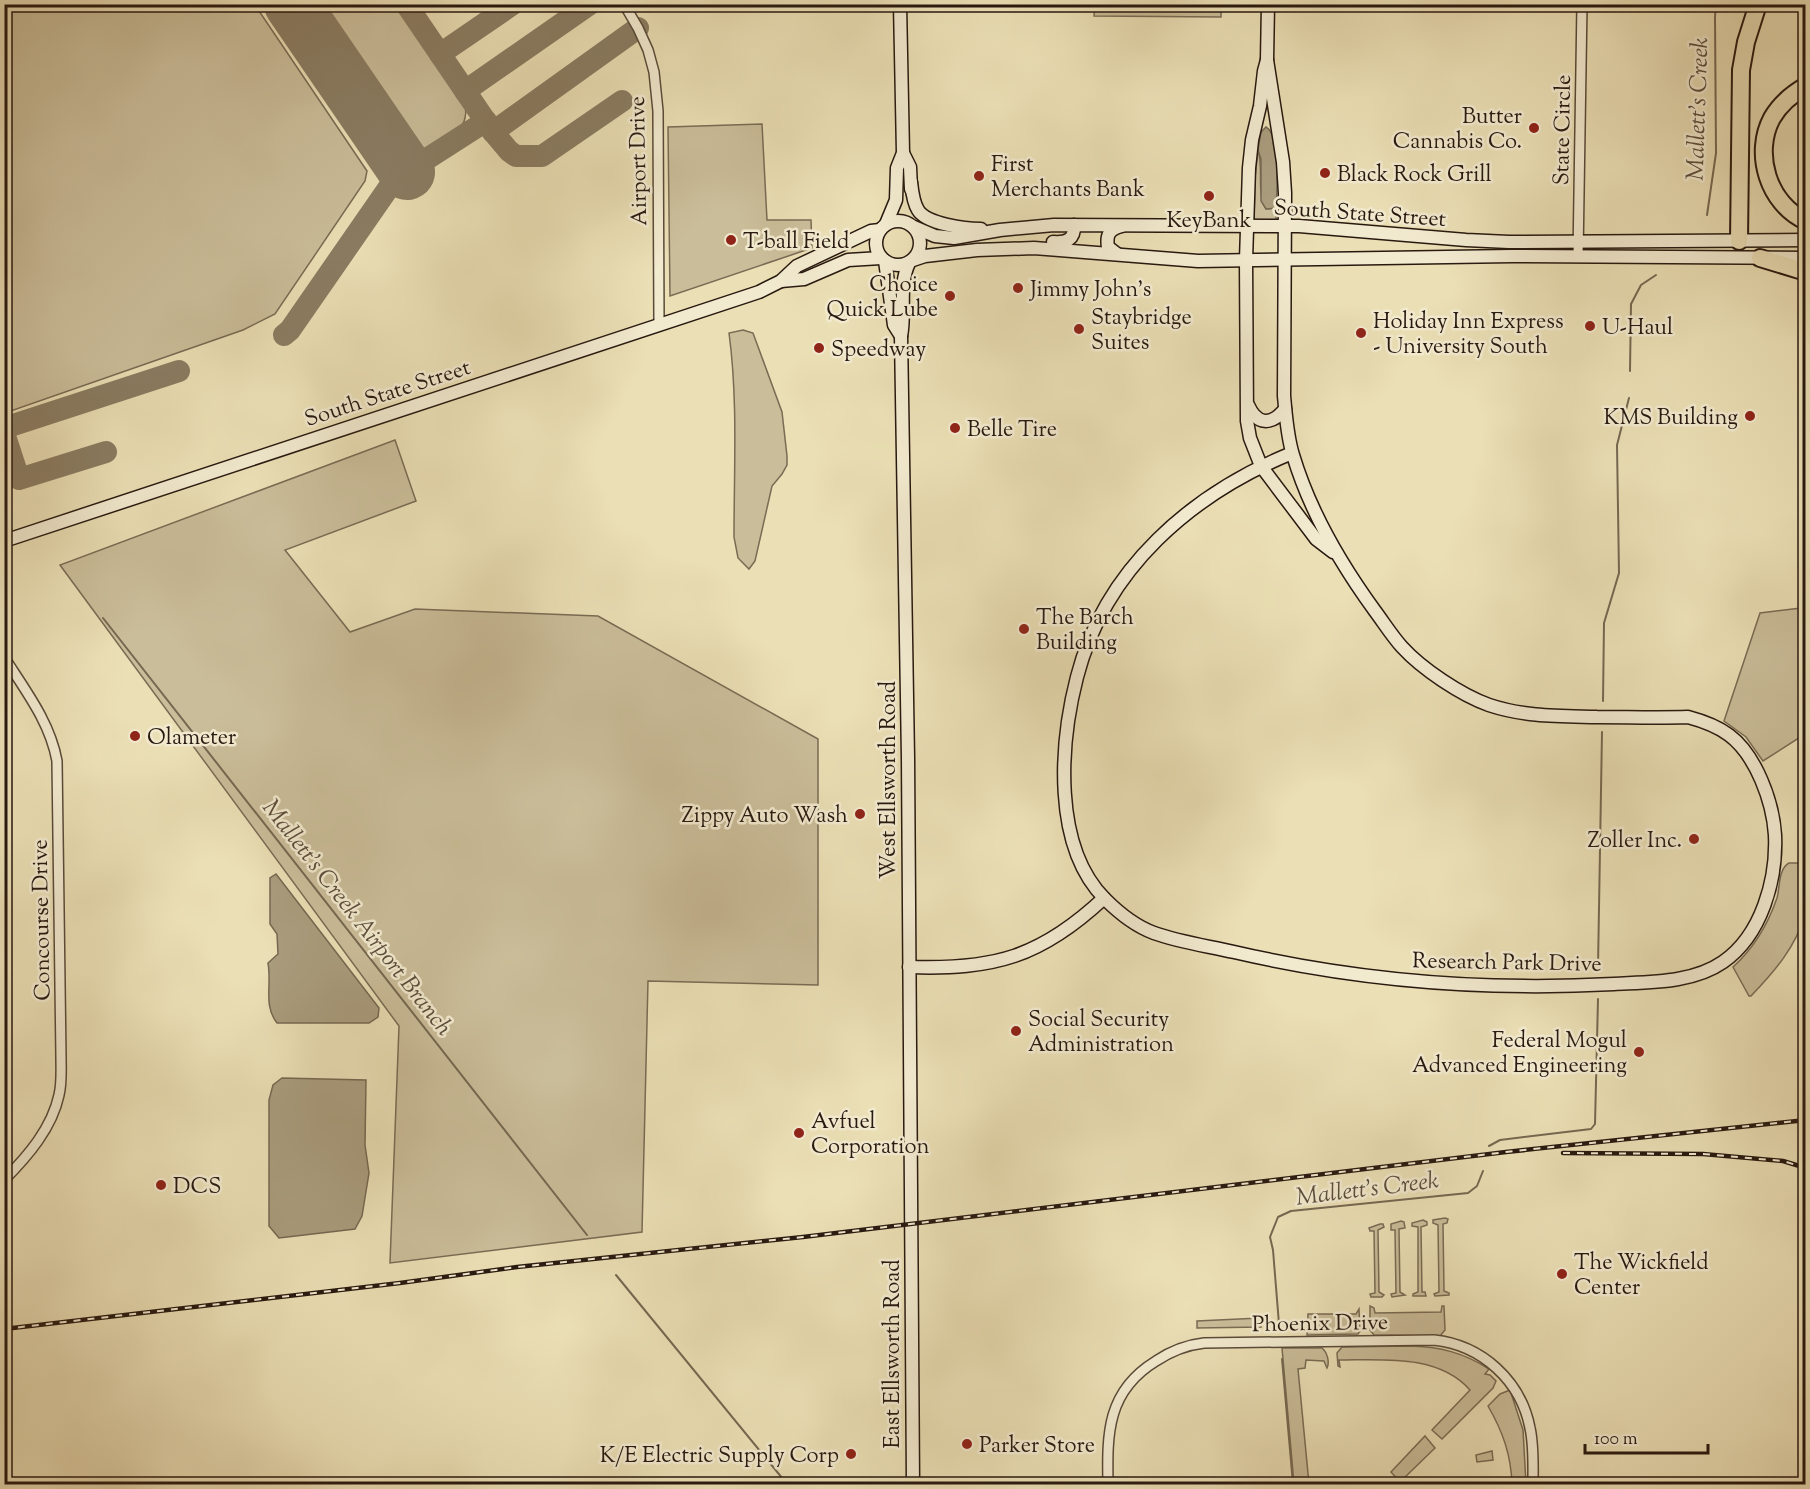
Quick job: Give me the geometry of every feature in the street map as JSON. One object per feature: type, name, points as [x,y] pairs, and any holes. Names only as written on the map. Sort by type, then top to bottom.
[{"type":"highway","points":[[1739,241],[1741,70],[1746,42],[1758,4]]},
{"type":"highway","points":[[1806,86],[1782,104],[1772,118],[1764,148],[1765,169],[1771,186],[1790,212],[1806,221]]},
{"type":"highway","points":[[1760,258],[1806,272]]},
{"type":"main road","points":[[900,4],[903,153],[897,168],[896,200],[876,242],[883,260],[895,266],[911,262],[920,250],[920,238],[912,226],[910,166],[903,153]]},
{"type":"main road","points":[[1268,4],[1267,60],[1283,162]]},
{"type":"main road","name":"Research Park Drive","points":[[1267,60],[1249,168],[1246,260],[1247,402],[1250,438],[1261,466],[1316,539],[1336,554]]},
{"type":"main road","points":[[1256,126],[1267,120],[1272,123],[1278,153],[1283,162]]},
{"type":"main road","name":"Research Park Drive","points":[[1283,162],[1285,409],[1292,453],[1306,491],[1336,554],[1402,647],[1462,692],[1488,704],[1532,715],[1688,717],[1702,721],[1732,737],[1758,772],[1772,810],[1776,858],[1770,890],[1757,921],[1742,943],[1725,961],[1705,972],[1684,977],[1593,985],[1508,986],[1353,975],[1276,962],[1154,933],[1138,925],[1104,898],[1088,880],[1072,836],[1066,800],[1064,759],[1066,730],[1080,665],[1093,632],[1129,572],[1171,525],[1193,507],[1261,466],[1292,453]]},
{"type":"main road","points":[[910,182],[916,208],[925,218],[964,228],[1006,229]]},
{"type":"main road","points":[[883,227],[896,221],[912,226]]},
{"type":"main road","name":"South State Street","points":[[912,226],[945,238],[1006,229],[1074,225],[1284,226],[1498,242],[1806,240]]},
{"type":"main road","points":[[1018,248],[1027,241],[1066,243],[1073,235],[1074,225]]},
{"type":"main road","points":[[1117,254],[1108,247],[1107,236],[1115,228],[1126,226]]},
{"type":"main road","name":"South State Street","points":[[782,281],[796,266],[883,227]]},
{"type":"main road","points":[[984,250],[985,238],[1019,234],[1031,227]]},
{"type":"main road","points":[[1327,259],[1394,253],[1407,249],[1420,236]]},
{"type":"main road","points":[[1739,241],[1742,248],[1760,258]]},
{"type":"main road","name":"South State Street","points":[[911,262],[925,256],[1018,248],[1187,260],[1578,256],[1806,258]]},
{"type":"main road","name":"South State Street","points":[[4,541],[759,292],[782,281],[804,279],[848,260],[883,260]]},
{"type":"main road","name":"West Ellsworth Road","points":[[883,260],[894,325],[901,336]]},
{"type":"main road","name":"West Ellsworth Road","points":[[911,262],[903,287],[904,322],[901,336],[909,768],[912,1224]]},
{"type":"main road","points":[[1247,402],[1252,414],[1257,419],[1266,421],[1278,418],[1285,409]]},
{"type":"main road","points":[[909,967],[963,967],[1011,958],[1035,949],[1067,930],[1104,898]]},
{"type":"main road","name":"East Ellsworth Road","points":[[912,1224],[913,1485]]},
{"type":"street","name":"Airport Drive","points":[[624,4],[638,27],[654,72],[658,111],[659,324]]},
{"type":"street","name":"State Circle","points":[[1578,256],[1581,4]]},
{"type":"street","points":[[1615,242],[1615,257]]},
{"type":"street","name":"Concourse Drive","points":[[4,657],[48,728],[54,741],[57,761],[61,1058],[60,1094],[47,1126],[26,1158],[4,1180]]},
{"type":"street","name":"Phoenix Drive","points":[[1108,1485],[1109,1433],[1115,1407],[1121,1394],[1146,1366],[1166,1354],[1189,1344],[1204,1343],[1434,1340],[1447,1341],[1480,1356],[1500,1371],[1518,1393],[1530,1429],[1533,1485]]},
{"type":"shaded area","points":[[1095,4],[1221,5],[1221,17],[1094,16]]},
{"type":"shaded area","points":[[4,5],[255,5],[367,171],[365,181],[275,314],[243,330],[5,413]]},
{"type":"shaded area","points":[[314,5],[398,5],[462,95],[466,115],[452,139],[429,151],[414,148]]},
{"type":"shaded area","points":[[762,124],[767,220],[811,220],[812,248],[670,296],[668,127]]},
{"type":"shaded area","points":[[1266,127],[1271,132],[1274,141],[1277,177],[1276,208],[1266,209],[1261,201],[1261,159],[1258,150],[1261,132]]},
{"type":"shaded area","points":[[1258,150],[1261,195],[1266,209],[1276,208],[1276,220],[1254,220]]},
{"type":"shaded area","points":[[743,330],[753,333],[782,412],[787,456],[787,465],[772,486],[755,561],[749,569],[738,558],[734,537],[735,409],[729,333]]},
{"type":"shaded area","points":[[395,440],[416,501],[285,550],[350,632],[415,609],[598,616],[818,739],[818,985],[648,981],[642,1232],[390,1263],[399,1026],[60,565]]},
{"type":"shaded area","points":[[1805,590],[1805,734],[1763,761],[1746,737],[1724,721],[1760,613],[1801,608]]},
{"type":"shaded area","points":[[1789,863],[1805,863],[1807,895],[1805,914],[1790,948],[1760,987],[1749,996],[1733,967],[1747,952],[1764,927],[1777,898],[1781,874]]},
{"type":"shaded area","points":[[276,874],[379,1008],[378,1017],[369,1023],[277,1023],[270,1009],[268,963],[278,954],[277,934],[270,924],[270,878]]},
{"type":"shaded area","points":[[282,1078],[366,1080],[365,1145],[369,1173],[362,1216],[355,1229],[279,1238],[269,1226],[269,1100],[273,1085]]},
{"type":"shaded area","points":[[1448,1219],[1447,1223],[1443,1224],[1444,1291],[1449,1295],[1435,1296],[1434,1294],[1439,1292],[1438,1225],[1433,1223],[1433,1220]]},
{"type":"shaded area","points":[[1423,1220],[1427,1222],[1427,1225],[1421,1227],[1422,1292],[1425,1292],[1426,1296],[1413,1296],[1418,1292],[1418,1227],[1412,1226],[1412,1223]]},
{"type":"shaded area","points":[[1404,1222],[1405,1228],[1399,1229],[1400,1292],[1405,1295],[1392,1297],[1391,1294],[1396,1293],[1395,1230],[1391,1230],[1391,1224]]},
{"type":"shaded area","points":[[1380,1224],[1384,1227],[1378,1230],[1379,1292],[1384,1295],[1371,1297],[1370,1294],[1375,1293],[1374,1231],[1370,1231],[1369,1228]]},
{"type":"shaded area","points":[[1370,1306],[1374,1308],[1375,1313],[1441,1312],[1444,1306],[1445,1330],[1440,1336],[1374,1335],[1370,1330]]},
{"type":"shaded area","points":[[1359,1309],[1360,1331],[1358,1334],[1307,1335],[1308,1314],[1356,1314]]},
{"type":"shaded area","points":[[1260,1318],[1261,1327],[1197,1328],[1197,1321]]},
{"type":"shaded area","points":[[1412,1346],[1443,1349],[1461,1355],[1489,1369],[1485,1374],[1490,1375],[1496,1381],[1493,1388],[1442,1439],[1432,1430],[1470,1390],[1457,1378],[1426,1365],[1391,1360],[1339,1360],[1340,1367],[1338,1366],[1337,1353],[1342,1347]]},
{"type":"shaded area","points":[[1282,1348],[1322,1348],[1328,1357],[1327,1368],[1324,1361],[1306,1360],[1305,1368],[1298,1369],[1309,1484],[1294,1484]]},
{"type":"shaded area","points":[[1510,1390],[1523,1430],[1526,1484],[1512,1484],[1505,1444],[1488,1406],[1500,1394]]},
{"type":"shaded area","points":[[1425,1436],[1435,1448],[1400,1482],[1391,1472]]},
{"type":"shaded area","points":[[1492,1451],[1493,1460],[1477,1462],[1476,1455]]},
{"type":"waterway","name":"Mallett's Creek","points":[[1707,215],[1716,153],[1716,4]]},
{"type":"waterway","name":"Mallett's Creek","points":[[1630,371],[1631,304],[1641,285],[1656,275]]},
{"type":"waterway","name":"Mallett's Creek","points":[[1603,701],[1604,623],[1619,573],[1617,445],[1629,398]]},
{"type":"waterway","name":"Mallett's Creek Airport Branch","points":[[103,618],[587,1235]]},
{"type":"waterway","name":"Mallett's Creek","points":[[1598,967],[1602,732]]},
{"type":"waterway","name":"Mallett's Creek","points":[[1489,1146],[1500,1140],[1591,1129],[1595,1124],[1598,999]]},
{"type":"waterway","name":"Mallett's Creek","points":[[1279,1324],[1270,1237],[1278,1217],[1291,1211],[1468,1193],[1477,1186],[1483,1171]]},
{"type":"waterway","name":"Mallett's Creek Airport Branch","points":[[616,1275],[787,1484]]},
{"type":"waterway","name":"Mallett's Creek","points":[[1282,1359],[1293,1484]]},
{"type":"taxiway","points":[[406,4],[493,132],[516,156],[542,156],[622,101]]},
{"type":"taxiway","points":[[440,54],[513,4]]},
{"type":"taxiway","points":[[465,91],[590,4]]},
{"type":"taxiway","points":[[493,132],[638,28]]},
{"type":"taxiway","points":[[284,335],[290,330],[394,180],[486,121]]},
{"type":"taxiway","points":[[4,428],[179,371]]},
{"type":"taxiway","points":[[4,433],[19,479],[106,452]]},
{"type":"runway","points":[[292,4],[407,172]]},
{"type":"railway","points":[[4,1329],[400,1283],[517,1267],[803,1237],[1506,1152],[1806,1120]]},
{"type":"railway","points":[[1563,1153],[1703,1154],[1783,1161],[1806,1168]]},
{"type":"place","name":"Butter Cannabis Co.","points":[[1534,128]]},
{"type":"place","name":"Black Rock Grill","points":[[1325,173]]},
{"type":"place","name":"First Merchants Bank","points":[[979,176]]},
{"type":"place","name":"KeyBank","points":[[1209,196]]},
{"type":"place","name":"T-ball Field","points":[[731,240]]},
{"type":"place","name":"Jimmy John's","points":[[1018,288]]},
{"type":"place","name":"Choice Quick Lube","points":[[950,296]]},
{"type":"place","name":"U-Haul","points":[[1590,326]]},
{"type":"place","name":"Staybridge Suites","points":[[1079,329]]},
{"type":"place","name":"Holiday Inn Express - University South","points":[[1361,333]]},
{"type":"place","name":"Speedway","points":[[819,348]]},
{"type":"place","name":"KMS Building","points":[[1750,416]]},
{"type":"place","name":"Belle Tire","points":[[955,428]]},
{"type":"place","name":"The Barch Building","points":[[1024,629]]},
{"type":"place","name":"Olameter","points":[[135,736]]},
{"type":"place","name":"Zippy Auto Wash","points":[[860,814]]},
{"type":"place","name":"Zoller Inc.","points":[[1694,839]]},
{"type":"place","name":"Social Security Administration","points":[[1016,1031]]},
{"type":"place","name":"Federal Mogul Advanced Engineering","points":[[1639,1052]]},
{"type":"place","name":"Avfuel Corporation","points":[[799,1133]]},
{"type":"place","name":"DCS","points":[[161,1185]]},
{"type":"place","name":"The Wickfield Center","points":[[1562,1274]]},
{"type":"place","name":"Parker Store","points":[[967,1444]]},
{"type":"place","name":"K/E Electric Supply Corp","points":[[851,1454]]}]
